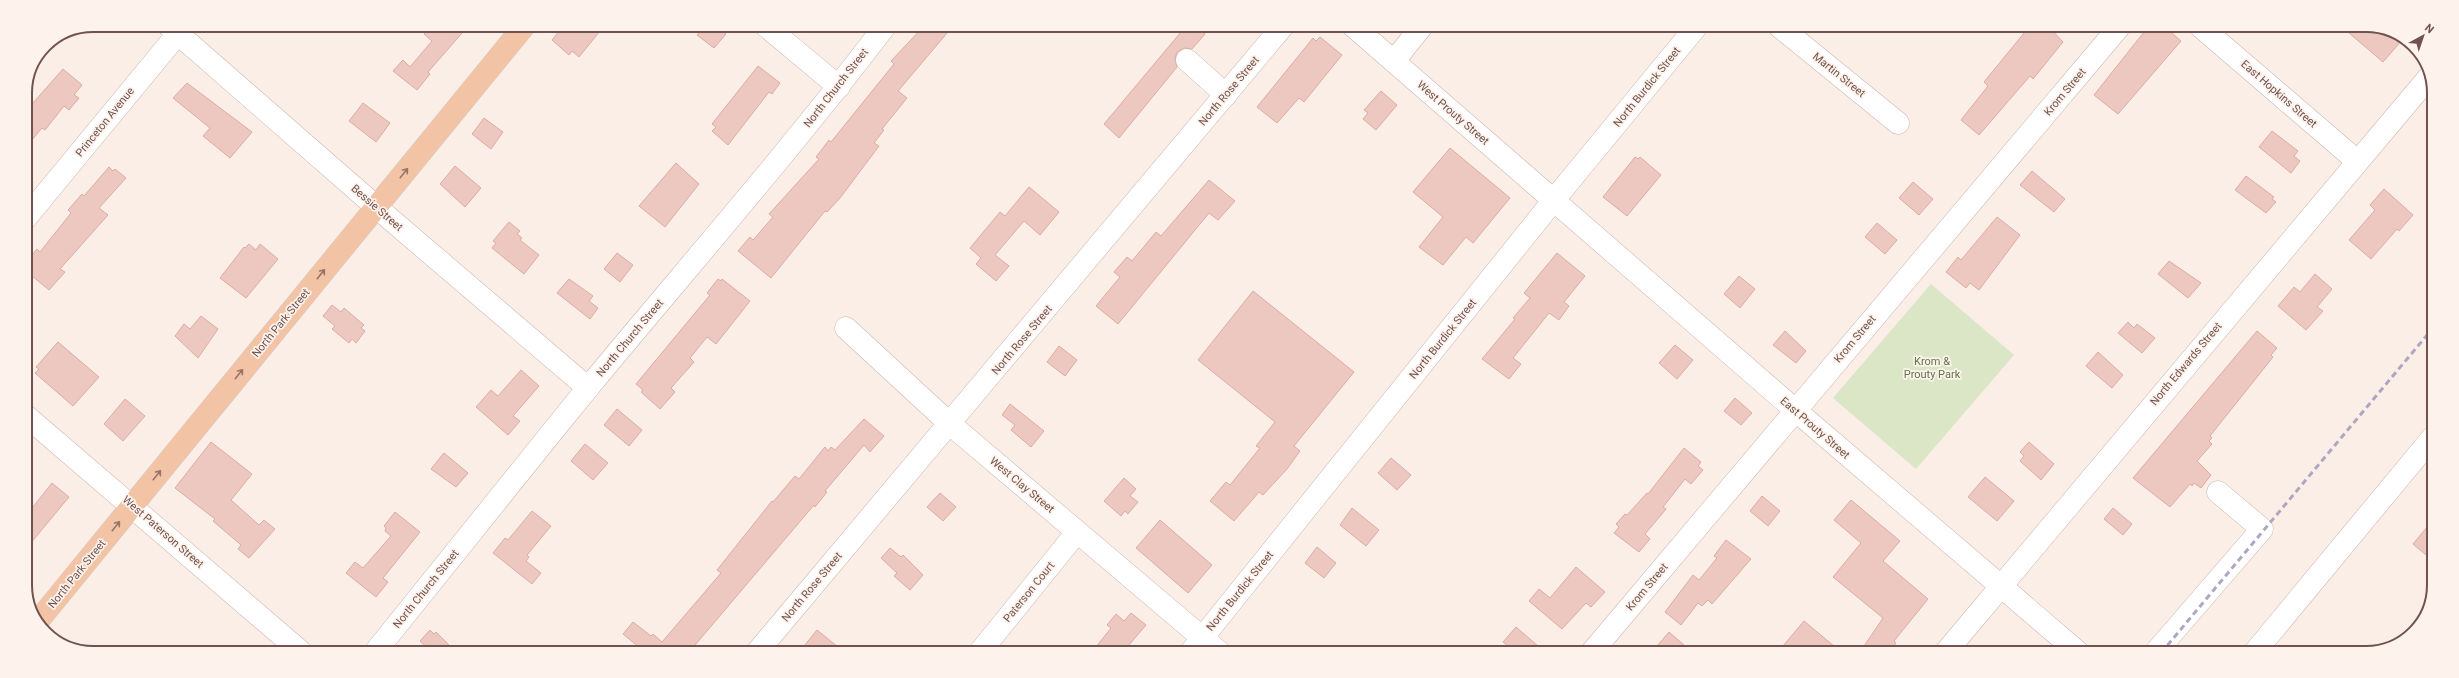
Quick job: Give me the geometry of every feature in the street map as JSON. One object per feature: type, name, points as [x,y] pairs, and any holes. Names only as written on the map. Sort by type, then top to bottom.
[{"type":"main road","name":"North Park Street","points":[[42,617],[519,32]]},
{"type":"street","name":"Princeton Avenue","points":[[32,210],[174,32]]},
{"type":"street","name":"Bessie Street","points":[[181,32],[376,207],[588,388]]},
{"type":"street","points":[[773,32],[838,87]]},
{"type":"street","name":"North Church Street","points":[[380,646],[588,388],[711,244],[838,87],[880,32]]},
{"type":"street","name":"North Rose Street","points":[[762,646],[1278,32]]},
{"type":"street","name":"West Prouty Street","points":[[1360,32],[1553,201]]},
{"type":"street","points":[[1394,61],[1417,32]]},
{"type":"street","name":"North Burdick Street","points":[[1196,645],[1553,201],[1692,32]]},
{"type":"street","name":"Martin Street","points":[[1786,32],[1898,123]]},
{"type":"street","name":"Krom Street","points":[[1597,646],[2115,32]]},
{"type":"street","name":"East Hopkins Street","points":[[2207,32],[2357,161]]},
{"type":"street","points":[[1187,60],[1226,95]]},
{"type":"street","name":"North Edwards Street","points":[[1951,646],[2426,81]]},
{"type":"street","name":"East Prouty Street","points":[[1553,201],[2071,646]]},
{"type":"street","name":"West Clay Street","points":[[846,328],[950,424],[1077,532],[1196,645]]},
{"type":"street","name":"West Paterson Street","points":[[32,421],[132,505],[294,646]]},
{"type":"street","points":[[2260,646],[2427,444]]},
{"type":"street","points":[[2161,646],[2262,529],[2218,492]]},
{"type":"street","name":"Paterson Court","points":[[985,646],[1077,532]]},
{"type":"green space","name":"Krom & Prouty Park","points":[[1931,284],[2014,355],[1916,469],[1833,398]]},
{"type":"building","points":[[426,32],[463,32],[428,72],[430,74],[417,90],[393,71],[403,60],[410,67],[432,41],[424,34]]},
{"type":"building","points":[[558,32],[599,32],[579,57],[572,51],[569,55],[552,40]]},
{"type":"building","points":[[700,32],[724,32],[726,34],[714,48],[697,35]]},
{"type":"building","points":[[918,32],[948,32],[898,91],[907,98],[882,129],[884,130],[874,143],[879,146],[840,198],[827,212],[825,211],[771,278],[738,251],[750,237],[753,240],[773,217],[769,214],[819,159],[816,157],[829,140],[831,142],[894,64],[891,61]]},
{"type":"building","points":[[1181,32],[1203,32],[1205,34],[1192,49],[1184,48],[1177,52],[1175,58],[1177,67],[1119,138],[1104,124]]},
{"type":"building","points":[[2025,32],[2054,32],[2063,42],[2033,79],[2030,76],[1979,135],[1961,120],[1988,86],[1984,82]]},
{"type":"building","points":[[2144,32],[2171,32],[2181,41],[2118,114],[2094,95]]},
{"type":"building","points":[[2348,32],[2381,34],[2400,42],[2383,62]]},
{"type":"building","points":[[1320,37],[1342,55],[1304,102],[1299,98],[1277,123],[1257,107],[1313,38],[1316,41]]},
{"type":"building","points":[[758,66],[780,83],[772,94],[769,92],[728,145],[712,131],[716,127],[712,124]]},
{"type":"building","points":[[63,69],[82,85],[74,95],[79,98],[69,110],[64,106],[45,130],[42,128],[32,140],[32,104]]},
{"type":"building","points":[[187,83],[252,132],[230,158],[203,136],[210,128],[173,98]]},
{"type":"building","points":[[1381,91],[1397,105],[1376,130],[1363,119],[1368,113],[1364,110]]},
{"type":"building","points":[[363,103],[390,123],[376,142],[349,121]]},
{"type":"building","points":[[484,118],[503,132],[491,149],[472,134]]},
{"type":"building","points":[[2272,131],[2298,151],[2294,156],[2300,161],[2291,173],[2259,147]]},
{"type":"building","points":[[1450,148],[1510,198],[1473,243],[1466,237],[1443,265],[1419,247],[1443,217],[1413,192]]},
{"type":"building","points":[[1635,157],[1638,159],[1640,157],[1661,175],[1627,216],[1603,197]]},
{"type":"building","points":[[676,163],[699,184],[665,227],[639,206]]},
{"type":"building","points":[[455,166],[481,188],[465,207],[440,184]]},
{"type":"building","points":[[109,167],[113,171],[115,169],[126,178],[99,208],[108,215],[60,269],[65,272],[49,290],[32,276],[32,255],[37,249],[40,252],[71,213],[68,210],[82,194],[84,196]]},
{"type":"building","points":[[2032,171],[2065,199],[2054,212],[2020,185]]},
{"type":"building","points":[[2246,176],[2274,197],[2272,199],[2276,202],[2266,213],[2235,190]]},
{"type":"building","points":[[1209,180],[1235,201],[1218,220],[1209,213],[1118,324],[1096,306],[1120,277],[1114,272],[1127,257],[1132,261],[1156,232],[1161,236]]},
{"type":"building","points":[[1913,182],[1933,199],[1919,215],[1899,198]]},
{"type":"building","points":[[1029,187],[1059,212],[1040,235],[1024,221],[995,255],[1009,266],[996,281],[976,264],[981,258],[970,248],[1000,212],[1005,216]]},
{"type":"building","points":[[2384,189],[2413,215],[2399,231],[2397,229],[2371,259],[2349,240],[2375,210],[2370,205]]},
{"type":"building","points":[[1997,217],[2020,235],[1979,290],[1970,283],[1966,288],[1946,272],[1958,257],[1961,260]]},
{"type":"building","points":[[509,222],[520,231],[517,234],[522,238],[520,240],[539,255],[524,274],[492,248],[496,243],[493,241]]},
{"type":"building","points":[[1877,223],[1897,240],[1885,254],[1865,237]]},
{"type":"building","points":[[249,244],[256,250],[260,244],[278,259],[246,298],[220,278],[244,247],[245,248]]},
{"type":"building","points":[[617,253],[633,265],[620,282],[604,269]]},
{"type":"building","points":[[1557,253],[1585,276],[1564,302],[1569,306],[1559,320],[1549,313],[1513,358],[1521,364],[1509,379],[1482,359],[1530,298],[1524,293]]},
{"type":"building","points":[[2169,261],[2201,283],[2188,298],[2158,274]]},
{"type":"building","points":[[2315,274],[2332,289],[2317,307],[2323,311],[2306,330],[2278,306],[2294,287],[2300,292]]},
{"type":"building","points":[[1739,276],[1755,289],[1740,308],[1724,294]]},
{"type":"building","points":[[569,279],[593,296],[589,301],[598,308],[590,319],[557,293]]},
{"type":"building","points":[[718,279],[721,281],[722,279],[750,301],[716,344],[707,337],[690,358],[694,362],[671,388],[675,392],[660,409],[641,392],[643,390],[636,384],[710,295],[707,293]]},
{"type":"building","points":[[1253,291],[1354,372],[1294,446],[1300,451],[1287,469],[1263,495],[1259,492],[1234,521],[1210,501],[1226,482],[1230,485],[1260,448],[1256,446],[1275,422],[1198,360]]},
{"type":"building","points":[[332,305],[341,312],[344,308],[364,325],[361,328],[365,331],[356,343],[352,339],[349,343],[332,329],[335,326],[323,316]]},
{"type":"building","points":[[201,316],[218,329],[198,358],[175,336],[184,324],[190,329]]},
{"type":"building","points":[[2128,322],[2134,328],[2137,324],[2155,338],[2142,353],[2118,333]]},
{"type":"building","points":[[1785,331],[1806,351],[1796,363],[1773,345]]},
{"type":"building","points":[[2257,331],[2277,348],[2271,355],[2273,357],[2210,436],[2212,438],[2209,441],[2212,444],[2197,461],[2211,475],[2201,488],[2194,483],[2192,486],[2190,484],[2170,507],[2133,478]]},
{"type":"building","points":[[58,342],[99,377],[73,406],[35,373],[39,369],[36,367]]},
{"type":"building","points":[[1675,345],[1693,360],[1677,379],[1659,363]]},
{"type":"building","points":[[1059,346],[1077,360],[1065,376],[1047,362]]},
{"type":"building","points":[[2098,352],[2123,375],[2112,388],[2086,366]]},
{"type":"building","points":[[521,370],[539,386],[513,416],[520,421],[508,435],[476,407],[491,390],[498,396]]},
{"type":"building","points":[[1735,398],[1752,413],[1741,425],[1724,411]]},
{"type":"building","points":[[125,399],[145,416],[123,441],[104,424]]},
{"type":"building","points":[[1010,404],[1044,431],[1031,447],[1011,430],[1015,425],[1002,415]]},
{"type":"building","points":[[617,409],[642,430],[629,446],[604,425]]},
{"type":"building","points":[[864,419],[884,436],[870,452],[864,445],[825,491],[827,492],[815,507],[814,505],[694,646],[638,646],[623,634],[633,622],[651,636],[653,634],[662,642],[721,573],[717,570],[772,501],[773,502],[795,476],[799,479],[825,447],[828,451],[831,447],[835,450]]},
{"type":"building","points":[[211,442],[252,474],[231,500],[259,525],[264,520],[275,529],[249,558],[238,549],[241,545],[213,521],[215,519],[175,488]]},
{"type":"building","points":[[2029,442],[2054,464],[2041,480],[2020,461],[2024,456],[2020,452]]},
{"type":"building","points":[[585,444],[608,463],[593,480],[571,461]]},
{"type":"building","points":[[1684,448],[1701,462],[1698,466],[1703,470],[1691,484],[1685,479],[1663,507],[1666,509],[1645,534],[1650,539],[1639,552],[1614,533],[1619,527],[1616,524],[1625,514],[1627,515],[1647,493],[1648,494]]},
{"type":"building","points":[[444,453],[468,473],[456,487],[431,469]]},
{"type":"building","points":[[1391,458],[1411,475],[1397,490],[1378,473]]},
{"type":"building","points":[[1985,477],[2014,501],[1997,521],[1968,497]]},
{"type":"building","points":[[1124,478],[1136,489],[1130,496],[1138,502],[1128,514],[1125,511],[1121,516],[1104,501]]},
{"type":"building","points":[[52,483],[69,497],[32,542],[32,508]]},
{"type":"building","points":[[940,493],[956,507],[943,521],[927,507]]},
{"type":"building","points":[[1762,496],[1780,511],[1768,526],[1750,511]]},
{"type":"building","points":[[1851,500],[1900,541],[1883,561],[1928,599],[1894,641],[1896,643],[1894,646],[1864,646],[1883,618],[1833,577],[1861,543],[1834,520]]},
{"type":"building","points":[[1352,508],[1379,530],[1366,546],[1340,525]]},
{"type":"building","points":[[2113,508],[2132,524],[2123,535],[2104,519]]},
{"type":"building","points":[[532,511],[551,526],[527,555],[529,557],[526,561],[541,573],[532,584],[493,553],[505,538],[508,540]]},
{"type":"building","points":[[395,512],[420,532],[383,578],[388,582],[376,597],[346,573],[355,562],[363,568],[391,536],[385,531],[386,528],[384,526]]},
{"type":"building","points":[[1160,520],[1212,565],[1188,593],[1136,548]]},
{"type":"building","points":[[2427,527],[2427,556],[2413,544]]},
{"type":"building","points":[[1726,540],[1751,559],[1712,604],[1708,600],[1702,606],[1698,603],[1681,625],[1665,612],[1693,575],[1699,580],[1717,558],[1714,556]]},
{"type":"building","points":[[1317,547],[1336,563],[1324,578],[1305,563]]},
{"type":"building","points":[[890,548],[901,557],[903,555],[923,575],[910,590],[894,576],[897,573],[881,558]]},
{"type":"building","points":[[1576,567],[1605,592],[1591,607],[1586,603],[1562,629],[1529,601],[1539,589],[1550,598]]},
{"type":"building","points":[[1131,613],[1146,625],[1128,646],[1097,646],[1111,628],[1107,625],[1116,614],[1124,621]]},
{"type":"building","points":[[1804,621],[1834,646],[1783,646]]},
{"type":"building","points":[[1516,627],[1538,646],[1508,646],[1503,642]]},
{"type":"building","points":[[430,630],[434,634],[436,632],[450,646],[426,646],[420,641]]},
{"type":"building","points":[[817,630],[837,646],[804,646]]},
{"type":"building","points":[[1669,632],[1685,646],[1657,646]]},
{"type":"railway","points":[[2167,646],[2427,335]]}]
